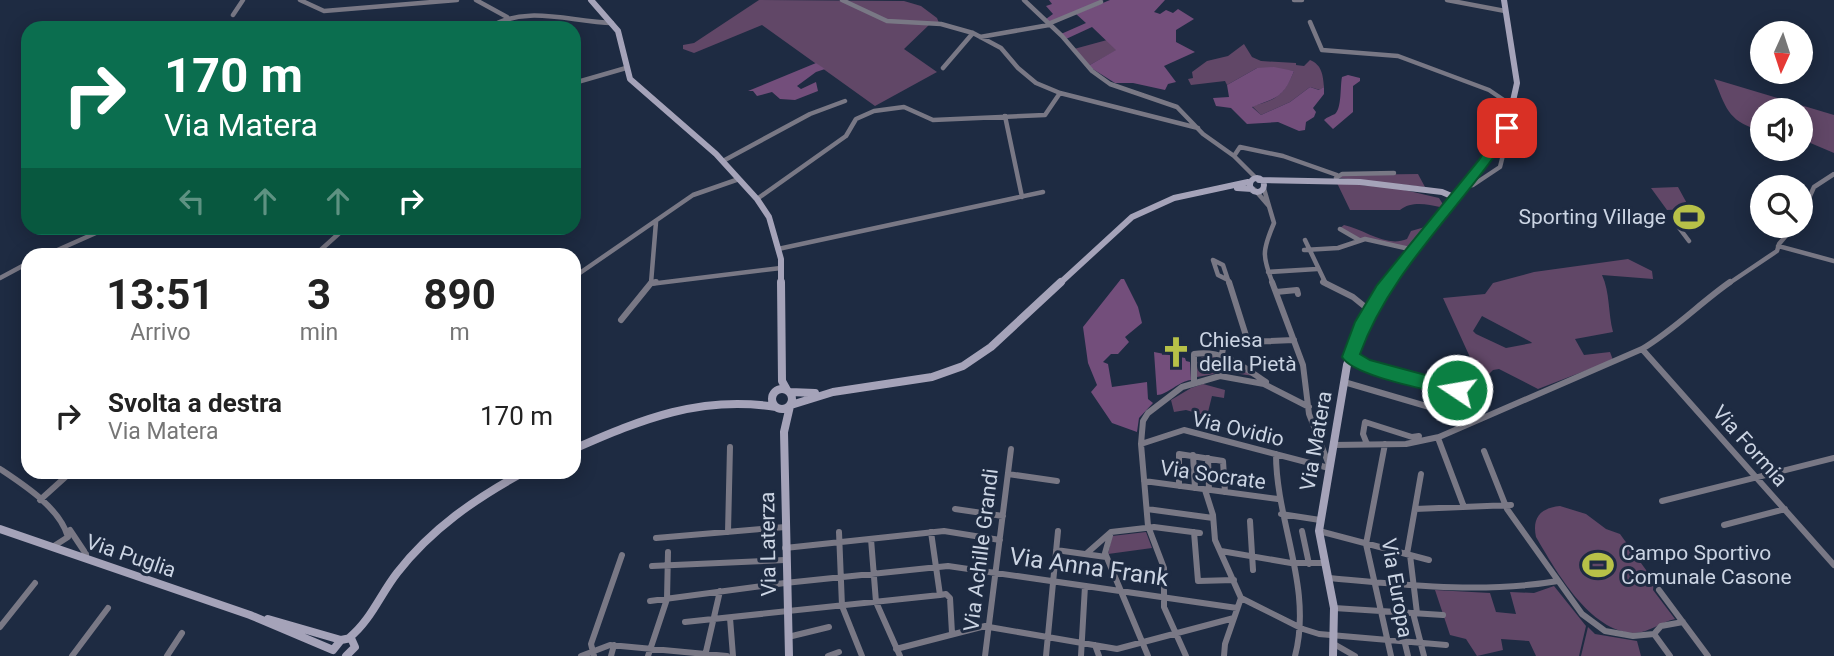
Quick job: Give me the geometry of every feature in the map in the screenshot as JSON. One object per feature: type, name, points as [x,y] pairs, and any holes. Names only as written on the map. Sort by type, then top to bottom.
[{"type":"main road","points":[[591,0],[618,31],[626,68],[634,82],[723,162],[757,199],[769,217],[781,268],[782,377],[793,397],[784,432]]},
{"type":"main road","points":[[1504,0],[1517,83],[1514,107]]},
{"type":"main road","name":"Via Matera","points":[[1333,656],[1334,608],[1319,531],[1350,357],[1369,310],[1500,140],[1514,107]]},
{"type":"main road","points":[[731,404],[776,407],[790,405],[833,392],[932,377],[968,363],[991,347],[1132,217],[1161,202],[1205,191],[1251,186],[1264,188],[1337,178],[1456,198]]},
{"type":"main road","points":[[1251,186],[1258,180],[1305,181]]},
{"type":"main road","points":[[1258,180],[1264,183],[1264,188]]},
{"type":"main road","points":[[1440,194],[1466,186]]},
{"type":"main road","points":[[1440,194],[1447,202],[1447,209]]},
{"type":"main road","points":[[782,377],[771,400],[784,432]]},
{"type":"main road","points":[[581,446],[647,418],[686,409],[731,404],[788,391],[833,392]]},
{"type":"main road","name":"Via Laterza","points":[[784,432],[785,583],[789,656]]},
{"type":"main road","points":[[335,655],[405,563],[452,516],[486,492],[511,479]]},
{"type":"main road","name":"Via Puglia","points":[[0,530],[250,615],[348,640]]},
{"type":"main road","name":"Via Puglia","points":[[250,615],[335,655]]},
{"type":"main road","points":[[347,656],[348,640]]},
{"type":"street","points":[[233,15],[243,0]]},
{"type":"street","points":[[300,0],[323,11],[353,6],[419,5],[457,0]]},
{"type":"street","points":[[477,0],[508,17]]},
{"type":"street","points":[[842,0],[887,21],[935,24],[972,33],[1001,48],[1018,68],[1037,83],[1060,93],[1118,110],[1158,116],[1198,128]]},
{"type":"street","points":[[1024,0],[1085,65],[1101,78],[1177,107],[1208,139],[1234,156],[1258,180]]},
{"type":"street","points":[[1294,0],[1301,0]]},
{"type":"street","points":[[1447,0],[1505,10]]},
{"type":"street","points":[[980,37],[1049,24],[1101,2]]},
{"type":"street","points":[[501,21],[528,13],[612,23]]},
{"type":"street","points":[[1034,26],[1043,19]]},
{"type":"street","points":[[1310,22],[1322,50],[1398,56],[1489,90],[1514,107]]},
{"type":"street","points":[[943,68],[972,33]]},
{"type":"street","points":[[581,81],[626,68]]},
{"type":"street","points":[[757,199],[846,136],[856,119],[874,111],[904,107],[933,120],[1045,115],[1060,93]]},
{"type":"street","points":[[723,162],[810,114],[845,101]]},
{"type":"street","points":[[1005,116],[1022,197]]},
{"type":"street","points":[[1466,186],[1473,185],[1500,167],[1507,139]]},
{"type":"street","points":[[1234,156],[1240,147],[1283,156],[1337,178],[1394,173]]},
{"type":"street","points":[[1239,162],[1251,186],[1271,210]]},
{"type":"street","points":[[1813,189],[1834,174]]},
{"type":"street","points":[[581,272],[698,192],[739,179]]},
{"type":"street","points":[[1264,188],[1274,226],[1263,251],[1306,379],[1312,425],[1329,466]]},
{"type":"street","points":[[778,248],[1043,192]]},
{"type":"street","points":[[621,320],[651,283],[656,222]]},
{"type":"street","points":[[1677,225],[1689,241]]},
{"type":"street","points":[[1340,229],[1359,240],[1414,250]]},
{"type":"street","points":[[62,248],[91,235]]},
{"type":"street","points":[[323,248],[337,235]]},
{"type":"street","points":[[1321,447],[1438,438],[1642,349],[1658,339],[1700,303],[1777,251],[1784,238]]},
{"type":"street","points":[[1304,240],[1306,250],[1323,283],[1353,297],[1369,310]]},
{"type":"street","points":[[1306,250],[1338,248],[1359,240]]},
{"type":"street","points":[[1778,246],[1834,261]]},
{"type":"street","points":[[0,278],[21,267]]},
{"type":"street","points":[[651,283],[781,268]]},
{"type":"street","points":[[1268,272],[1317,269]]},
{"type":"street","points":[[1228,280],[1248,342]]},
{"type":"street","points":[[1276,292],[1297,290],[1298,294]]},
{"type":"street","points":[[1222,355],[1224,343],[1294,340]]},
{"type":"street","name":"Via Formia","points":[[1642,349],[1834,565]]},
{"type":"street","points":[[1194,382],[1194,354],[1222,355],[1309,407]]},
{"type":"street","points":[[1350,357],[1365,366],[1452,390]]},
{"type":"street","points":[[1186,656],[1164,607],[1164,568],[1149,527],[1141,444],[1143,421],[1148,413],[1174,392],[1194,382],[1230,376],[1251,379],[1277,390]]},
{"type":"street","points":[[1344,382],[1450,413]]},
{"type":"street","points":[[1367,444],[1363,434],[1365,422],[1417,438]]},
{"type":"street","name":"Via Ovidio","points":[[1141,444],[1184,430],[1329,466]]},
{"type":"street","points":[[1438,438],[1464,507]]},
{"type":"street","name":"Via Europa","points":[[1385,444],[1366,544],[1391,656]]},
{"type":"street","points":[[728,532],[730,447]]},
{"type":"street","name":"Via Achille Grandi","points":[[985,656],[1011,449]]},
{"type":"street","points":[[1484,451],[1508,505],[1582,614],[1596,626],[1626,635],[1654,634],[1661,626],[1683,622]]},
{"type":"street","points":[[1179,486],[1179,454],[1193,455],[1223,461],[1225,492]]},
{"type":"street","points":[[1276,454],[1274,473],[1278,499],[1303,629],[1295,656]]},
{"type":"street","points":[[1193,455],[1195,488]]},
{"type":"street","points":[[1208,458],[1207,490],[1215,540],[1241,598],[1303,629],[1334,641],[1355,656]]},
{"type":"street","points":[[1662,501],[1834,458]]},
{"type":"street","points":[[0,469],[40,500],[69,528],[86,554],[86,559]]},
{"type":"street","points":[[1008,474],[1057,481]]},
{"type":"street","points":[[1421,474],[1408,555],[1415,613],[1424,656]]},
{"type":"street","points":[[40,500],[63,479]]},
{"type":"street","name":"Via Socrate","points":[[1144,481],[1278,499]]},
{"type":"street","points":[[1415,509],[1508,505]]},
{"type":"street","points":[[955,509],[1003,516]]},
{"type":"street","points":[[1147,509],[1213,518]]},
{"type":"street","points":[[1724,525],[1785,509]]},
{"type":"street","points":[[1281,514],[1320,520]]},
{"type":"street","points":[[50,547],[61,543],[69,534],[60,521]]},
{"type":"street","points":[[1250,521],[1252,570]]},
{"type":"street","points":[[656,538],[785,527]]},
{"type":"street","points":[[1086,554],[1111,532],[1149,527],[1197,532],[1198,581],[1234,580]]},
{"type":"street","points":[[785,548],[944,531],[1000,540]]},
{"type":"street","points":[[1046,656],[1058,531]]},
{"type":"street","points":[[1302,531],[1309,564]]},
{"type":"street","points":[[1319,531],[1429,560]]},
{"type":"street","points":[[839,532],[842,606],[862,656]]},
{"type":"street","points":[[1111,532],[1105,554],[1148,656]]},
{"type":"street","points":[[931,533],[940,595]]},
{"type":"street","points":[[871,539],[876,602],[898,652],[952,633],[989,626],[1094,645],[1119,653],[1143,642],[1234,618]]},
{"type":"street","points":[[1056,550],[1107,557]]},
{"type":"street","points":[[1221,551],[1292,563],[1325,563]]},
{"type":"street","points":[[648,656],[667,598],[668,552]]},
{"type":"street","points":[[593,653],[591,643],[622,555]]},
{"type":"street","points":[[652,566],[785,560]]},
{"type":"street","name":"Via Anna Frank","points":[[650,601],[785,583],[948,566],[1237,608]]},
{"type":"street","points":[[1328,578],[1451,589],[1522,589],[1558,582]]},
{"type":"street","points":[[0,627],[35,583]]},
{"type":"street","points":[[1081,656],[1085,586]]},
{"type":"street","points":[[1659,590],[1708,656]]},
{"type":"street","points":[[705,655],[720,591]]},
{"type":"street","points":[[685,622],[946,594],[950,598],[952,633]]},
{"type":"street","points":[[1225,656],[1241,598]]},
{"type":"street","points":[[72,656],[108,608]]},
{"type":"street","points":[[1334,608],[1443,615]]},
{"type":"street","points":[[730,618],[733,656]]},
{"type":"street","points":[[1401,626],[1408,656]]},
{"type":"street","points":[[788,637],[829,627]]},
{"type":"street","points":[[167,656],[183,634]]},
{"type":"street","points":[[1654,634],[1670,656]]},
{"type":"street","points":[[1334,641],[1446,645]]},
{"type":"street","points":[[611,656],[614,645]]},
{"type":"street","points":[[581,656],[593,653],[603,646],[614,645],[727,656]]},
{"type":"street","points":[[1094,645],[1099,656]]},
{"type":"street","points":[[828,656],[839,652]]},
{"type":"shaded area","points":[[759,0],[904,1],[921,6],[937,18],[939,23],[930,24],[904,49],[937,72],[875,106],[762,25],[694,53],[683,49],[683,45],[694,43]]},
{"type":"shaded area","points":[[1049,0],[1104,0],[1050,22],[1046,19],[1053,14],[1046,6],[1052,4]]},
{"type":"shaded area","points":[[1110,0],[1165,0],[1154,12],[1160,14],[1166,10],[1173,13],[1178,9],[1194,19],[1176,30],[1176,42],[1195,52],[1164,66],[1176,82],[1168,84],[1165,90],[1133,83],[1115,83],[1088,66],[1116,50],[1092,27],[1066,39],[1061,34],[1086,23],[1076,14]]},
{"type":"shaded area","points":[[1107,40],[1117,50],[1088,66],[1074,49]]},
{"type":"shaded area","points":[[1244,44],[1252,57],[1261,61],[1304,66],[1310,60],[1314,62],[1321,71],[1324,87],[1320,90],[1310,87],[1290,102],[1261,115],[1252,106],[1279,95],[1294,71],[1257,68],[1227,85],[1225,81],[1191,85],[1188,79],[1193,78],[1192,72],[1207,61],[1228,56]]},
{"type":"shaded area","points":[[816,63],[825,69],[816,72],[797,86],[801,89],[816,82],[818,91],[795,100],[780,99],[772,92],[757,96],[753,91],[748,91]]},
{"type":"shaded area","points":[[1274,67],[1294,71],[1287,86],[1274,99],[1252,107],[1261,115],[1290,102],[1310,87],[1319,90],[1324,87],[1324,94],[1313,108],[1316,112],[1314,117],[1306,122],[1305,130],[1299,131],[1278,122],[1247,124],[1231,108],[1216,106],[1213,98],[1229,97],[1227,85],[1257,68]]},
{"type":"shaded area","points":[[1348,75],[1360,78],[1353,86],[1353,112],[1333,129],[1324,120],[1337,111],[1342,77]]},
{"type":"shaded area","points":[[1714,79],[1777,98],[1750,98],[1750,127],[1734,117]]},
{"type":"shaded area","points":[[1813,109],[1834,115],[1834,153],[1813,144]]},
{"type":"shaded area","points":[[1418,174],[1425,187],[1338,178],[1343,175]]},
{"type":"shaded area","points":[[1337,183],[1396,188],[1439,198],[1444,206],[1413,248],[1359,238],[1340,228],[1344,225],[1383,240],[1399,241],[1407,239],[1411,231],[1425,227],[1440,207],[1419,204],[1400,210],[1350,210]]},
{"type":"shaded area","points":[[1678,187],[1690,209],[1667,210],[1651,188]]},
{"type":"shaded area","points":[[1628,259],[1652,271],[1653,279],[1602,275],[1613,332],[1575,339],[1584,355],[1610,352],[1613,360],[1538,389],[1499,369],[1489,374],[1474,366],[1443,298],[1485,294],[1493,283],[1534,272]],"holes":[[[1482,316],[1532,343],[1506,348],[1476,334],[1473,331]]]},
{"type":"shaded area","points":[[1121,279],[1124,279],[1138,307],[1142,323],[1125,337],[1129,342],[1118,354],[1111,354],[1103,362],[1108,364],[1112,387],[1147,382],[1148,399],[1153,403],[1139,418],[1137,432],[1112,423],[1091,392],[1097,385],[1088,363],[1083,327]]},
{"type":"shaded area","points":[[1154,352],[1185,358],[1190,362],[1191,380],[1157,395]]},
{"type":"shaded area","points":[[1202,357],[1223,357],[1254,376],[1226,372],[1197,377],[1196,364]]},
{"type":"shaded area","points":[[1203,384],[1225,390],[1224,398],[1212,396],[1207,416],[1186,410],[1174,412],[1171,400]]},
{"type":"shaded area","name":"Campo Sportivo Comunale Casone","points":[[1560,506],[1586,514],[1606,529],[1620,534],[1654,581],[1653,590],[1675,619],[1634,633],[1618,630],[1589,611],[1564,582],[1536,537],[1535,524],[1539,515],[1547,509]]},
{"type":"shaded area","points":[[1146,532],[1152,548],[1108,554],[1112,536]]},
{"type":"shaded area","points":[[1554,586],[1586,626],[1579,656],[1536,656],[1529,641],[1501,639],[1503,650],[1477,656],[1466,639],[1450,635],[1435,590],[1490,593],[1496,612],[1516,614],[1510,592],[1534,593]]},
{"type":"shaded area","points":[[1588,627],[1595,634],[1637,641],[1641,656],[1581,656]]},
{"type":"place","name":"Sporting Village","points":[[1689,217]]},
{"type":"place","name":"Chiesa della Pietà","points":[[1176,352]]},
{"type":"place","name":"Campo Sportivo Comunale Casone","points":[[1598,565]]},
{"type":"route","points":[[1457,390],[1365,366],[1350,357],[1363,322],[1382,289],[1484,163],[1507,128]]}]
